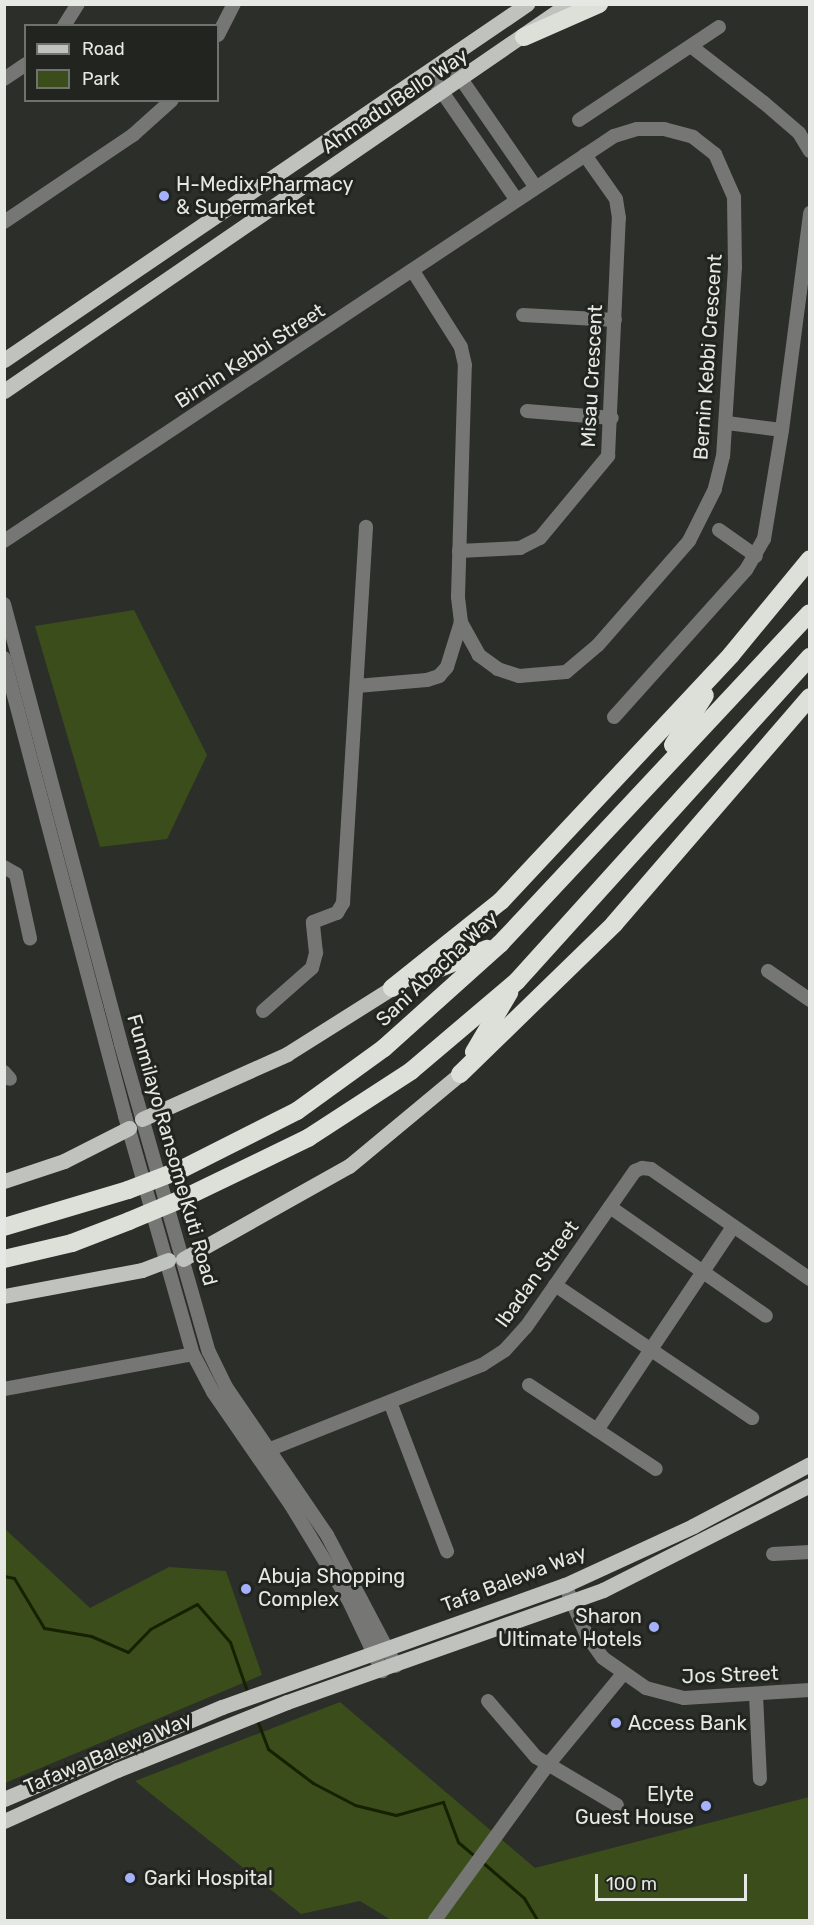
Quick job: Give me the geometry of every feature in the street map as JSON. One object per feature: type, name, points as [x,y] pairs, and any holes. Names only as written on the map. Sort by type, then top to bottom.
[{"type":"highway","points":[[524,37],[599,4]]},
{"type":"highway","points":[[392,988],[501,901],[730,655],[810,559]]},
{"type":"highway","name":"Sani Abacha Way","points":[[4,1227],[128,1190],[180,1170],[297,1111],[384,1048],[500,944],[651,779],[810,613]]},
{"type":"highway","points":[[651,779],[730,655]]},
{"type":"highway","points":[[4,1259],[72,1243],[184,1198],[308,1138],[411,1071],[517,981],[708,773],[810,657]]},
{"type":"highway","points":[[708,773],[809,698]]},
{"type":"highway","points":[[460,1074],[614,924],[809,698]]},
{"type":"highway","points":[[392,988],[500,944]]},
{"type":"highway","points":[[460,1074],[517,981]]},
{"type":"main road","name":"Ahmadu Bello Way","points":[[4,360],[429,73],[527,4]]},
{"type":"main road","name":"Ahmadu Bello Way","points":[[4,391],[444,93],[568,4]]},
{"type":"main road","name":"Sani Abacha Way","points":[[142,1119],[288,1054],[392,988]]},
{"type":"main road","points":[[4,1296],[131,1272],[176,1260],[349,1166],[460,1074]]},
{"type":"main road","points":[[4,1181],[64,1161],[129,1128]]},
{"type":"main road","name":"Tafa Balewa Way","points":[[222,1707],[281,1684],[565,1585],[693,1526],[810,1464]]},
{"type":"main road","name":"Tafa Balewa Way","points":[[229,1725],[287,1702],[389,1668],[571,1602],[645,1571],[810,1485]]},
{"type":"main road","name":"Tafawa Balewa Way","points":[[4,1799],[222,1707]]},
{"type":"main road","name":"Tafawa Balewa Way","points":[[4,1821],[229,1725]]},
{"type":"street","points":[[65,24],[78,4]]},
{"type":"street","points":[[219,33],[234,4]]},
{"type":"street","points":[[579,120],[719,27]]},
{"type":"street","points":[[692,47],[799,133],[810,151]]},
{"type":"street","points":[[448,60],[535,186]]},
{"type":"street","points":[[4,79],[24,65]]},
{"type":"street","points":[[429,73],[516,199]]},
{"type":"street","points":[[4,222],[133,135],[170,102]]},
{"type":"street","name":"Bernin Kebbi Crescent","points":[[413,271],[461,347],[465,365],[459,550],[461,622],[479,656],[498,669],[519,676],[566,672],[582,661],[667,569],[698,528],[715,489],[727,423],[736,224],[727,176],[715,154],[700,143],[664,129],[637,129],[614,136],[516,199]]},
{"type":"street","name":"Misau Crescent","points":[[459,550],[520,548],[540,538],[604,462],[612,442],[619,218],[616,198],[585,155]]},
{"type":"street","name":"Birnin Kebbi Street","points":[[4,542],[413,271],[516,199]]},
{"type":"street","points":[[614,717],[756,556],[764,539],[782,430],[810,213]]},
{"type":"street","points":[[523,315],[615,320]]},
{"type":"street","points":[[527,411],[612,418]]},
{"type":"street","points":[[727,423],[782,430]]},
{"type":"street","points":[[263,1011],[312,968],[316,953],[313,922],[337,913],[343,903],[366,527]]},
{"type":"street","points":[[719,530],[756,556]]},
{"type":"street","name":"Funmilayo Ransome Kuti Road","points":[[4,604],[8,629],[142,1119],[176,1260],[193,1354],[213,1392],[327,1535],[389,1668]]},
{"type":"street","points":[[357,686],[428,680],[439,676],[447,667],[461,622]]},
{"type":"street","name":"Funmilayo Ransome Kuti Road","points":[[4,657],[129,1128],[209,1352],[263,1452]]},
{"type":"street","points":[[4,867],[16,874],[30,938]]},
{"type":"street","points":[[768,971],[810,1000]]},
{"type":"street","name":"Ibadan Street","points":[[263,1452],[482,1365],[505,1350],[555,1285],[635,1171],[651,1169],[810,1279]]},
{"type":"street","points":[[610,1207],[766,1316]]},
{"type":"street","points":[[597,1430],[734,1227]]},
{"type":"street","points":[[555,1285],[752,1418]]},
{"type":"street","points":[[4,1389],[193,1354]]},
{"type":"street","points":[[529,1385],[656,1469]]},
{"type":"street","points":[[390,1402],[447,1551]]},
{"type":"street","points":[[773,1554],[810,1552]]},
{"type":"street","name":"Jos Street","points":[[565,1585],[587,1636],[622,1675],[664,1696],[756,1695],[810,1690]]},
{"type":"street","points":[[435,1920],[547,1766],[622,1675]]},
{"type":"street","points":[[756,1695],[760,1779]]},
{"type":"street","points":[[488,1701],[547,1766],[617,1805]]},
{"type":"green space","points":[[134,610],[207,755],[167,839],[100,847],[35,626]]},
{"type":"green space","points":[[5,1529],[90,1608],[169,1567],[226,1571],[262,1675],[5,1783]]},
{"type":"green space","points":[[340,1702],[535,1868],[809,1797],[809,1920],[391,1920],[360,1901],[301,1914],[135,1781]]},
{"type":"waterway","points":[[4,1576],[14,1578],[44,1628],[91,1636],[128,1652],[150,1629],[197,1604],[230,1642],[248,1694]]},
{"type":"waterway","points":[[257,1720],[268,1749],[313,1783],[355,1805],[396,1815],[443,1802],[458,1842],[476,1857]]},
{"type":"waterway","points":[[481,1861],[524,1898],[537,1920]]},
{"type":"place","name":"H-Medix Pharmacy & Supermarket","points":[[164,196]]},
{"type":"place","name":"Abuja Shopping Complex","points":[[246,1589]]},
{"type":"place","name":"Sharon Ultimate Hotels","points":[[654,1627]]},
{"type":"place","name":"Access Bank","points":[[616,1723]]},
{"type":"place","name":"Elyte Guest House","points":[[706,1806]]},
{"type":"place","name":"Garki Hospital","points":[[130,1878]]}]
